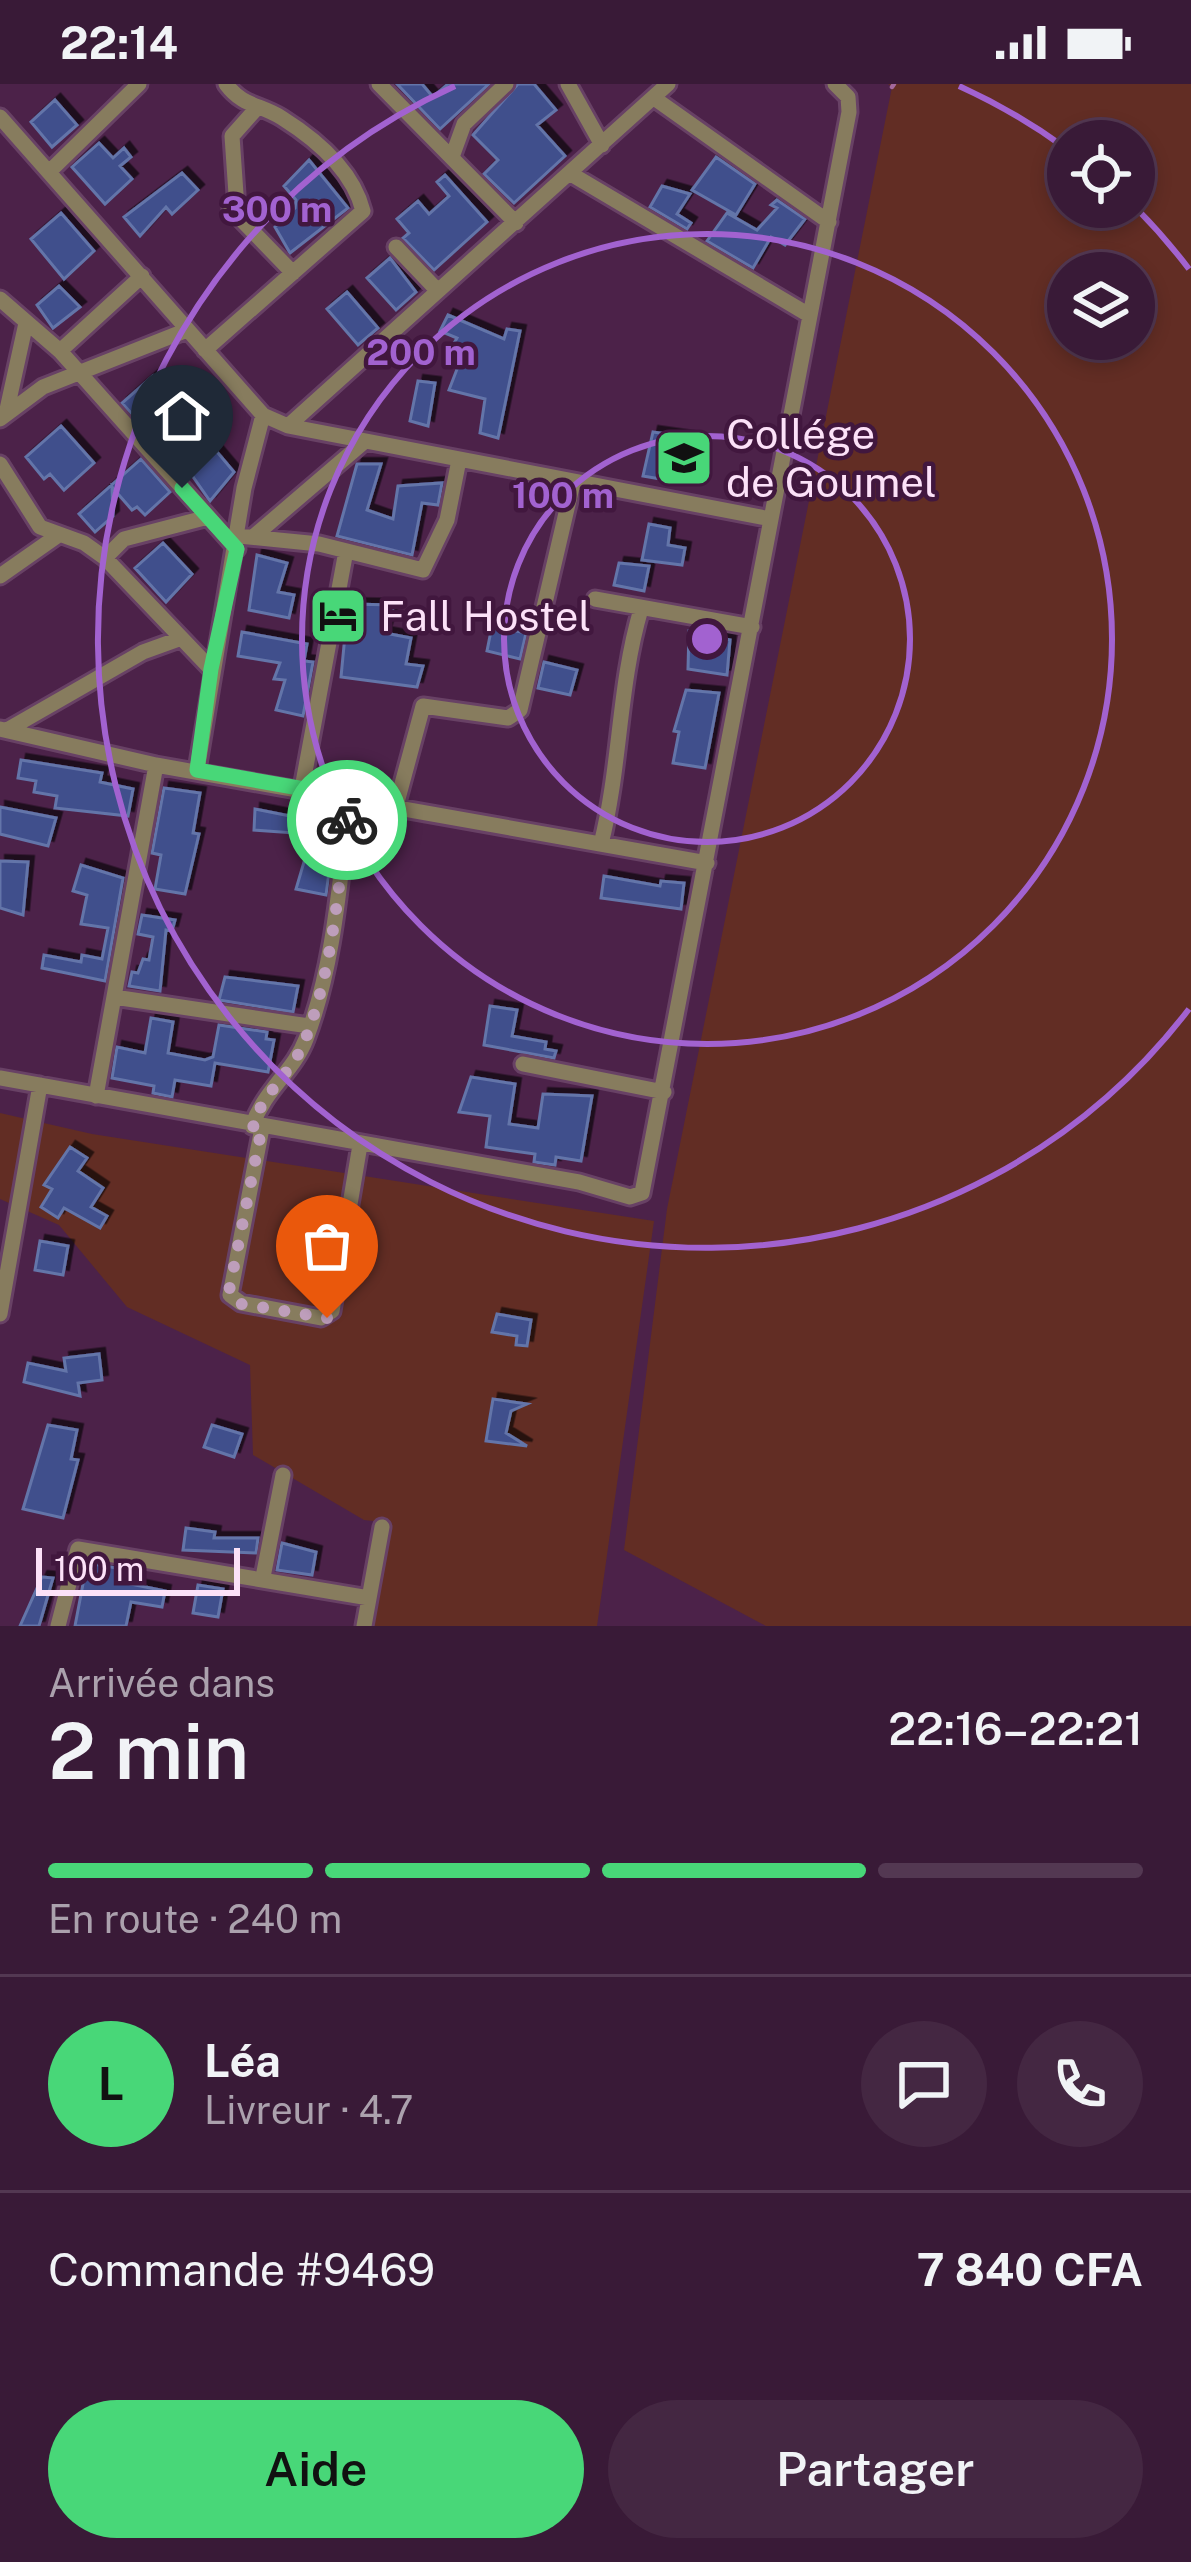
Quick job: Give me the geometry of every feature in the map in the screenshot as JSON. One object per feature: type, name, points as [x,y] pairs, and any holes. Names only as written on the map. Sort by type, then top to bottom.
[{"type":"street","points":[[49,172],[139,84]]},
{"type":"street","points":[[205,350],[363,211],[350,176],[333,159],[286,120],[243,104],[226,84]]},
{"type":"street","points":[[379,84],[516,223]]},
{"type":"street","points":[[452,157],[464,124],[506,84]]},
{"type":"street","points":[[568,84],[602,145]]},
{"type":"street","points":[[289,426],[668,84]]},
{"type":"street","points":[[0,1078],[637,1196],[650,1172],[849,112],[848,98],[835,84]]},
{"type":"street","points":[[654,98],[829,222]]},
{"type":"street","points":[[256,109],[232,136],[236,194],[231,209],[293,273]]},
{"type":"street","points":[[0,117],[263,415],[289,426],[771,519]]},
{"type":"street","points":[[571,174],[809,315]]},
{"type":"street","points":[[396,247],[436,290]]},
{"type":"street","points":[[60,351],[142,275]]},
{"type":"street","points":[[0,299],[60,351],[208,517],[243,541],[346,551],[423,570],[429,566],[447,520],[459,460]]},
{"type":"street","points":[[3,417],[26,323]]},
{"type":"street","points":[[3,417],[43,387],[187,329]]},
{"type":"street","points":[[197,770],[211,669],[243,541],[263,415]]},
{"type":"street","points":[[243,541],[365,441]]},
{"type":"street","points":[[0,464],[29,514],[57,536],[84,543],[105,558],[211,669]]},
{"type":"street","points":[[396,806],[423,706],[508,718],[520,710],[573,483]]},
{"type":"street","points":[[105,558],[124,539],[208,517]]},
{"type":"street","points":[[0,576],[57,536]]},
{"type":"street","points":[[302,788],[346,551]]},
{"type":"street","points":[[595,599],[752,627]]},
{"type":"street","points":[[602,844],[616,783],[619,704],[641,609]]},
{"type":"street","points":[[4,729],[143,652],[179,639]]},
{"type":"street","points":[[4,729],[157,765],[707,862]]},
{"type":"street","points":[[97,1096],[157,765]]},
{"type":"street","points":[[350,797],[335,914],[309,1026],[299,1053],[268,1090],[257,1126],[230,1295],[241,1304],[321,1318],[332,1311],[360,1145]]},
{"type":"street","points":[[114,998],[309,1026]]},
{"type":"street","points":[[523,1064],[664,1092]]},
{"type":"street","points":[[0,1314],[40,1085]]},
{"type":"street","points":[[263,1577],[284,1475]]},
{"type":"street","points":[[364,1626],[382,1527]]},
{"type":"street","points":[[58,1626],[77,1550],[369,1598]]},
{"type":"shaded area","points":[[888,84],[1191,84],[1191,1626],[766,1626],[624,1550],[667,1209],[892,87]]},
{"type":"shaded area","points":[[0,1113],[92,1134],[654,1221],[597,1626],[374,1626],[392,1523],[364,1520],[253,1455],[250,1365],[127,1307],[59,1225],[0,1199]]},
{"type":"building","points":[[397,84],[422,84],[433,97],[448,84],[489,84],[440,129]]},
{"type":"building","points":[[518,84],[534,84],[556,110],[537,125],[565,156],[514,203],[484,174],[498,160],[473,135]]},
{"type":"building","points":[[55,100],[77,125],[52,147],[31,122]]},
{"type":"building","points":[[99,143],[113,158],[124,148],[131,157],[120,166],[132,179],[105,204],[72,167]]},
{"type":"building","points":[[716,157],[755,184],[736,215],[692,190]]},
{"type":"building","points":[[309,160],[348,208],[290,253],[275,227],[295,208],[296,200],[284,186]]},
{"type":"building","points":[[182,173],[198,190],[172,214],[166,207],[140,236],[124,217]]},
{"type":"building","points":[[445,175],[487,222],[434,270],[403,238],[409,233],[397,219],[418,201],[429,214],[449,196],[437,182]]},
{"type":"building","points":[[662,186],[690,194],[677,214],[691,223],[687,229],[650,207]]},
{"type":"building","points":[[777,200],[805,219],[785,245],[771,237],[753,268],[707,241],[727,213],[757,230],[777,208],[771,205]]},
{"type":"building","points":[[61,213],[94,251],[64,279],[31,239]]},
{"type":"building","points":[[390,258],[416,292],[396,310],[367,278]]},
{"type":"building","points":[[59,286],[80,307],[53,328],[37,305]]},
{"type":"building","points":[[347,292],[378,328],[358,345],[327,309]]},
{"type":"building","points":[[448,315],[504,339],[507,329],[520,331],[498,438],[480,433],[485,399],[449,390],[459,364],[445,359],[457,338],[440,331]]},
{"type":"building","points":[[153,376],[234,472],[210,501],[177,454],[172,458],[122,403]]},
{"type":"building","points":[[418,381],[435,383],[428,426],[410,421]]},
{"type":"building","points":[[61,426],[94,463],[64,490],[50,474],[44,479],[26,457]]},
{"type":"building","points":[[653,432],[688,437],[684,483],[643,476]]},
{"type":"building","points":[[141,459],[170,492],[145,515],[137,507],[132,510],[112,487],[113,516],[95,532],[79,514]]},
{"type":"building","points":[[357,464],[381,464],[367,510],[393,519],[398,486],[442,483],[438,505],[422,503],[412,555],[337,536]]},
{"type":"building","points":[[649,524],[670,528],[668,545],[685,548],[682,565],[642,560]]},
{"type":"building","points":[[163,543],[192,574],[166,602],[135,568]]},
{"type":"building","points":[[257,555],[287,563],[278,592],[294,595],[289,618],[249,610]]},
{"type":"building","points":[[619,563],[649,566],[644,591],[614,585]]},
{"type":"building","points":[[348,604],[394,605],[385,633],[411,638],[406,664],[423,666],[417,687],[341,677]]},
{"type":"building","points":[[492,626],[526,633],[520,659],[487,651]]},
{"type":"building","points":[[689,631],[730,640],[727,675],[688,669]]},
{"type":"building","points":[[242,632],[307,644],[304,661],[313,662],[303,716],[276,710],[285,680],[274,679],[280,663],[238,656]]},
{"type":"building","points":[[544,662],[577,670],[570,695],[538,688]]},
{"type":"building","points":[[686,690],[719,693],[705,768],[673,763],[679,732],[674,731]]},
{"type":"building","points":[[21,760],[102,773],[100,782],[133,789],[128,816],[55,808],[57,796],[34,792],[36,781],[18,778]]},
{"type":"building","points":[[164,788],[200,793],[193,833],[199,834],[185,894],[155,889],[161,855],[152,853]]},
{"type":"building","points":[[0,807],[56,818],[48,846],[0,834]]},
{"type":"building","points":[[255,809],[295,817],[294,833],[254,830]]},
{"type":"building","points":[[309,845],[332,849],[326,895],[296,889]]},
{"type":"building","points":[[0,861],[28,862],[23,915],[0,908]]},
{"type":"building","points":[[81,865],[123,878],[105,981],[42,968],[44,955],[81,962],[82,955],[102,959],[108,928],[81,924],[87,895],[73,891]]},
{"type":"building","points":[[604,876],[660,886],[661,881],[684,883],[681,909],[601,898]]},
{"type":"building","points":[[142,915],[175,920],[172,931],[166,930],[160,991],[129,986],[132,972],[138,973],[143,959],[149,960],[153,937],[138,934]]},
{"type":"building","points":[[225,977],[298,986],[293,1012],[219,1000]]},
{"type":"building","points":[[490,1006],[517,1010],[512,1036],[546,1042],[545,1049],[556,1051],[554,1058],[484,1045]]},
{"type":"building","points":[[151,1018],[173,1022],[168,1053],[205,1060],[213,1057],[219,1025],[267,1032],[266,1039],[274,1040],[268,1072],[215,1063],[211,1086],[175,1080],[172,1097],[153,1093],[154,1086],[112,1078],[117,1047],[145,1053]]},
{"type":"building","points":[[471,1077],[515,1084],[509,1124],[538,1128],[543,1094],[592,1096],[581,1161],[556,1157],[555,1165],[534,1162],[535,1154],[486,1147],[490,1116],[459,1112]]},
{"type":"building","points":[[70,1147],[87,1158],[78,1171],[103,1188],[91,1207],[107,1216],[100,1228],[64,1208],[58,1218],[41,1207],[52,1189],[44,1185]]},
{"type":"building","points":[[40,1241],[68,1246],[63,1275],[35,1270]]},
{"type":"building","points":[[497,1314],[531,1320],[527,1346],[516,1345],[517,1336],[492,1332]]},
{"type":"building","points":[[99,1354],[102,1380],[78,1383],[80,1396],[24,1382],[28,1363],[66,1371],[64,1358]]},
{"type":"building","points":[[493,1399],[527,1404],[511,1411],[506,1433],[527,1446],[486,1441]]},
{"type":"building","points":[[48,1425],[77,1430],[71,1459],[78,1460],[63,1518],[23,1509]]},
{"type":"building","points":[[212,1425],[242,1434],[234,1457],[204,1447]]},
{"type":"building","points":[[186,1528],[215,1532],[214,1538],[258,1538],[256,1553],[183,1550]]},
{"type":"building","points":[[282,1543],[316,1552],[312,1575],[277,1570]]},
{"type":"building","points":[[87,1563],[134,1571],[131,1584],[165,1591],[162,1607],[131,1602],[126,1626],[75,1626]]},
{"type":"building","points":[[42,1577],[53,1578],[39,1626],[20,1626]]},
{"type":"building","points":[[198,1585],[223,1589],[218,1617],[193,1613]]},
{"type":"way so far","points":[[327,1318],[241,1304],[229,1291],[262,1127],[252,1126],[274,1080],[293,1063],[306,1039],[335,914],[347,820]]},
{"type":"place","name":"Collége de Goumel","points":[[684,458]]},
{"type":"place","name":"Fall Hostel","points":[[338,616]]},
{"type":"route","points":[[182,488],[237,549],[211,669],[197,770],[350,797],[347,820]]}]
